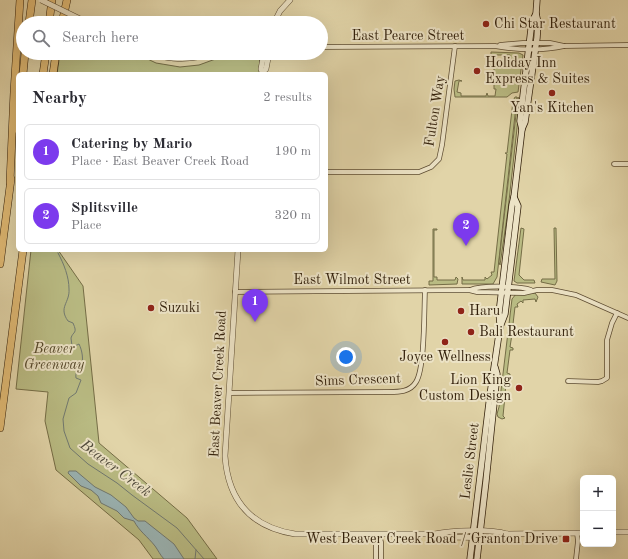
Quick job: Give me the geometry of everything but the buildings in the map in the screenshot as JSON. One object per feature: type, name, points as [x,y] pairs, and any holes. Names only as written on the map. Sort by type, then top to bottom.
[{"type":"highway","points":[[20,16],[21,0]]},
{"type":"highway","points":[[30,16],[32,0]]},
{"type":"highway","points":[[50,16],[52,0]]},
{"type":"highway","points":[[64,16],[67,0]]},
{"type":"highway","points":[[10,182],[16,60]]},
{"type":"highway","points":[[23,72],[25,60]]},
{"type":"highway","points":[[43,72],[45,60]]},
{"type":"highway","points":[[52,72],[55,60]]},
{"type":"highway","points":[[0,264],[16,132]]},
{"type":"highway","points":[[0,428],[23,252]]},
{"type":"main road","name":"Leslie Street","points":[[470,559],[490,395],[500,327],[505,314],[504,290],[512,205],[538,22],[536,14],[537,0]]},
{"type":"main road","name":"Leslie Street","points":[[522,129],[520,121],[532,21],[536,14]]},
{"type":"main road","name":"Leslie Street","points":[[476,559],[497,374],[495,365]]},
{"type":"street","points":[[41,0],[74,16]]},
{"type":"street","points":[[278,16],[290,0]]},
{"type":"street","name":"East Pearce Street","points":[[328,47],[496,46],[508,44],[535,46],[550,43],[564,46],[628,45]]},
{"type":"street","name":"Fulton Way","points":[[328,172],[419,172],[434,164],[439,159],[442,145],[455,46]]},
{"type":"street","points":[[262,72],[261,69],[263,60]]},
{"type":"street","points":[[264,72],[266,69],[268,60]]},
{"type":"street","points":[[614,164],[628,164]]},
{"type":"street","name":"East Beaver Creek Road","points":[[238,252],[225,456],[226,470],[233,493],[253,518],[279,532],[295,534],[435,534],[446,537],[501,532],[507,534],[577,533]]},
{"type":"street","name":"East Wilmot Street","points":[[235,292],[342,293],[469,290],[476,287],[504,290],[525,288],[531,290],[552,290],[576,295],[628,318]]},
{"type":"street","name":"Sims Crescent","points":[[229,393],[399,392],[408,390],[416,383],[420,375],[425,290]]},
{"type":"street","points":[[568,381],[598,382],[607,378],[607,340],[612,322],[617,313]]},
{"type":"street","points":[[616,532],[628,532]]},
{"type":"street","points":[[576,559],[577,533]]},
{"type":"street","points":[[376,559],[376,543],[379,534]]},
{"type":"street","points":[[379,534],[381,542],[381,559]]},
{"type":"green space","points":[[491,52],[519,53],[523,55],[518,92],[512,93],[507,97],[455,97],[455,81],[459,80],[462,81],[459,81],[457,92],[461,93],[461,96],[486,96],[487,93],[488,96],[495,96],[496,89],[494,89],[494,65],[491,65],[490,62],[491,64],[510,64],[510,55],[495,55],[494,58],[491,56]]},
{"type":"green space","points":[[59,60],[150,60],[156,63],[180,67],[199,65],[213,60],[260,60],[260,62],[259,72],[57,72]]},
{"type":"green space","points":[[515,97],[517,97],[497,277],[493,284],[462,284],[462,277],[463,280],[485,280],[485,277],[487,279],[492,275],[491,272],[494,272],[507,154],[505,153],[507,153],[513,101]]},
{"type":"green space","points":[[518,97],[520,101],[508,210],[500,265],[499,262]]},
{"type":"green space","points":[[521,228],[524,229],[519,275],[524,280],[534,280],[535,283],[517,283],[514,281]]},
{"type":"green space","points":[[554,228],[556,228],[557,281],[555,285],[541,282],[542,279],[555,279]]},
{"type":"green space","points":[[433,229],[437,229],[434,230],[434,277],[437,277],[437,280],[455,280],[456,277],[458,279],[457,284],[429,285],[429,281],[433,281]]},
{"type":"green space","name":"Beaver Greenway","points":[[31,252],[59,252],[83,286],[99,443],[187,518],[217,559],[153,559],[139,540],[56,470],[45,421],[48,392],[16,389]]},
{"type":"green space","points":[[535,293],[538,297],[536,302],[535,299],[523,300],[523,303],[521,301],[517,304],[518,307],[515,307],[513,324],[516,325],[516,328],[513,328],[510,347],[513,348],[513,350],[510,350],[507,373],[510,374],[510,377],[507,377],[505,393],[508,394],[508,396],[505,396],[503,416],[505,418],[502,419],[498,417],[497,414],[512,299],[516,294]]},
{"type":"water","points":[[69,471],[76,471],[95,487],[111,495],[126,507],[138,521],[145,521],[174,544],[184,559],[164,559],[134,521],[124,518],[117,511],[101,503],[98,496],[91,490],[81,486],[68,473]]},
{"type":"waterway","name":"Beaver Creek","points":[[58,253],[66,271],[69,284],[69,294],[64,312],[68,321],[73,323],[75,329],[75,332],[71,338],[72,346],[73,347],[79,344],[82,352],[82,364],[76,374],[76,378],[81,380],[76,393],[69,398],[63,419],[64,431],[70,448],[88,464],[117,483],[177,528],[204,559]]},
{"type":"waterway","name":"Beaver Creek","points":[[195,559],[196,550]]},
{"type":"place","name":"Chi Star Restaurant","points":[[486,24]]},
{"type":"place","name":"Holiday Inn Express & Suites","points":[[477,71]]},
{"type":"place","name":"Yan's Kitchen","points":[[552,93]]},
{"type":"place","name":"Splitsville","points":[[466,246]]},
{"type":"place","name":"Suzuki","points":[[151,308]]},
{"type":"place","name":"Haru","points":[[461,311]]},
{"type":"place","name":"Catering by Mario","points":[[255,322]]},
{"type":"place","name":"Bali Restaurant","points":[[471,332]]},
{"type":"place","name":"Joyce Wellness","points":[[445,342]]},
{"type":"place","name":"Lion King Custom Design","points":[[519,388]]},
{"type":"place","name":"West Beaver Creek Road / Granton Drive","points":[[566,539]]}]
